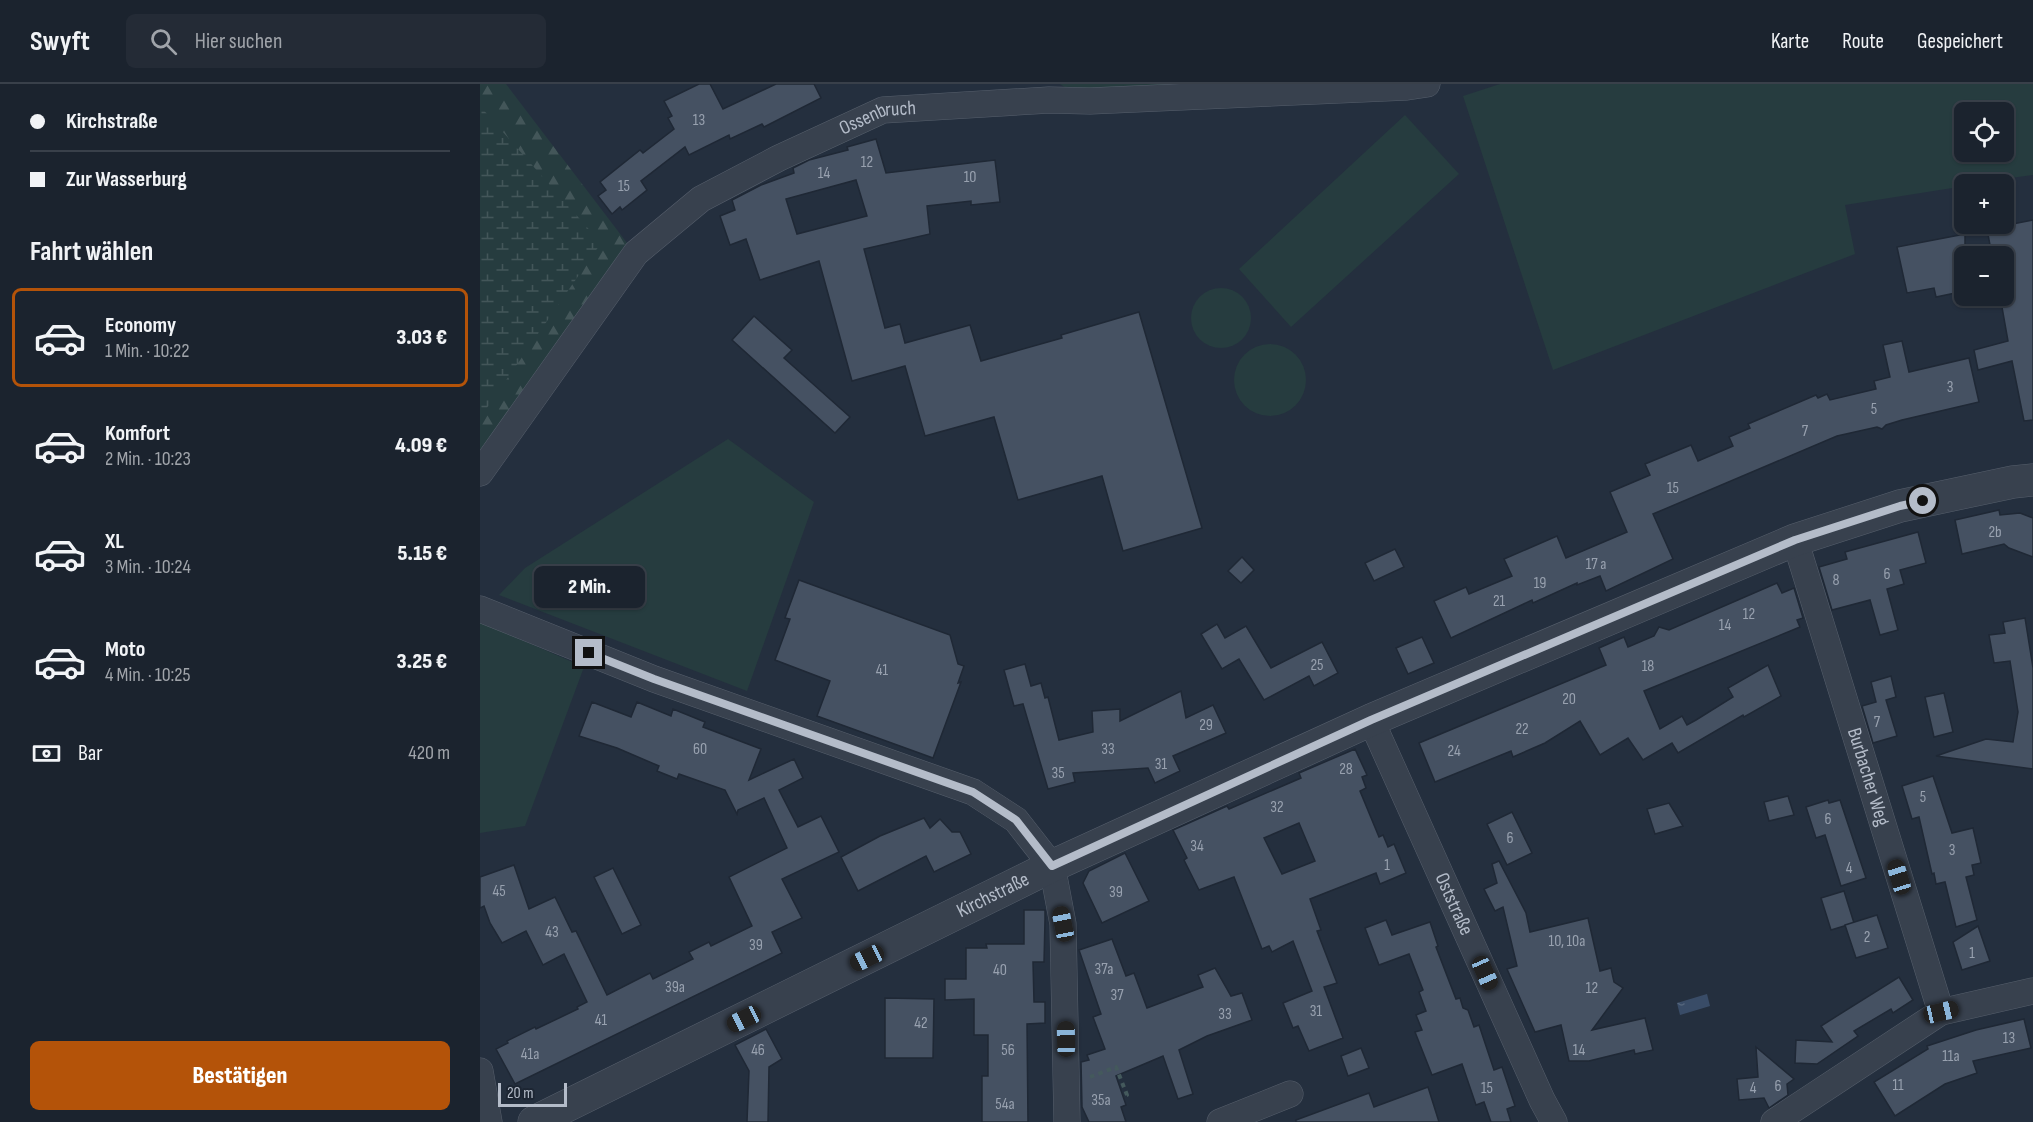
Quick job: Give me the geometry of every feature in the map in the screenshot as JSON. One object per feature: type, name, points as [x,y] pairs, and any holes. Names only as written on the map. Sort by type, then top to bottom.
[{"type":"street","name":"Ossenbruch","points":[[480,473],[636,253],[700,199],[779,158],[883,110],[1049,100],[1090,101],[1396,88],[1427,84]]},
{"type":"street","name":"Kirchstraße","points":[[534,1122],[1052,866],[1371,720],[1795,540],[1900,506],[2013,482],[2033,480]]},
{"type":"street","name":"Burbacher Weg","points":[[1795,540],[1941,1012]]},
{"type":"street","points":[[480,609],[654,679],[973,792],[1016,820],[1052,866],[1063,924],[1067,1122]]},
{"type":"street","name":"Oststraße","points":[[1371,720],[1542,1100],[1554,1122]]},
{"type":"street","points":[[1774,1122],[1941,1012],[2033,991]]},
{"type":"street","points":[[480,1071],[489,1122]]},
{"type":"street","points":[[1220,1122],[1290,1095]]},
{"type":"path","points":[[1066,1085],[1116,1067],[1127,1095],[1123,1097]]},
{"type":"green space","points":[[480,84],[506,84],[627,243],[480,453]]},
{"type":"green space","points":[[1060,84],[1250,84],[1075,94]]},
{"type":"green space","points":[[1500,84],[2033,84],[2033,175],[2014,178],[2014,174],[1954,174],[1954,188],[1845,205],[1855,254],[1553,370],[1463,96]]},
{"type":"green space","points":[[480,106],[601,243],[480,418]]},
{"type":"green space","points":[[1405,115],[1459,174],[1291,327],[1239,269]]},
{"type":"green space","points":[[1215,288],[1227,288],[1238,293],[1246,301],[1251,318],[1249,330],[1238,343],[1227,348],[1215,348],[1204,343],[1196,335],[1191,324],[1191,312],[1196,301],[1204,293]]},
{"type":"green space","points":[[1277,344],[1296,354],[1304,366],[1306,380],[1304,394],[1296,406],[1284,414],[1263,416],[1244,406],[1236,394],[1234,373],[1244,354],[1256,346]]},
{"type":"green space","points":[[728,439],[814,502],[747,691],[499,595],[525,568]]},
{"type":"green space","points":[[480,622],[584,667],[525,826],[480,833]]},
{"type":"water","points":[[1707,994],[1710,1006],[1680,1015],[1677,1003]]},
{"type":"building","points":[[699,84],[710,84],[723,109],[776,84],[814,84],[821,98],[764,127],[762,124],[730,139],[729,135],[689,155],[685,147],[641,181],[647,190],[622,210],[620,207],[612,214],[598,196],[606,190],[600,182],[640,150],[643,153],[674,129],[668,118],[672,116],[664,101]]},
{"type":"building","points":[[876,139],[886,173],[995,160],[1000,202],[971,205],[971,201],[927,206],[930,234],[864,249],[885,328],[900,324],[905,343],[970,325],[981,361],[1062,338],[1061,335],[1139,312],[1202,528],[1123,551],[1102,476],[1018,500],[994,417],[925,436],[905,366],[852,381],[819,261],[760,280],[746,239],[730,245],[720,216],[735,210],[732,200],[761,185],[794,173],[793,168],[809,160],[848,150],[847,147]],"holes":[[[856,180],[867,216],[797,234],[786,199]]]},
{"type":"building","points":[[2033,220],[2033,420],[2024,421],[2012,361],[1978,370],[1974,350],[2008,341],[2002,306],[2014,306],[2014,246],[1990,246],[1988,234],[2014,234],[2014,224]]},
{"type":"building","points":[[1965,234],[1965,246],[1954,246],[1954,293],[1936,297],[1934,288],[1907,293],[1897,247]]},
{"type":"building","points":[[754,316],[792,350],[784,358],[850,417],[835,433],[732,340]]},
{"type":"building","points":[[1902,341],[1909,372],[1969,358],[1979,402],[1902,420],[1886,425],[1882,429],[1877,427],[1837,436],[1653,514],[1673,559],[1606,591],[1600,576],[1577,585],[1577,583],[1533,603],[1532,600],[1451,638],[1434,601],[1466,587],[1469,594],[1512,576],[1504,559],[1557,536],[1566,558],[1627,532],[1610,492],[1650,475],[1645,464],[1691,445],[1698,461],[1733,446],[1729,437],[1750,428],[1748,424],[1816,395],[1818,398],[1827,394],[1830,400],[1876,389],[1874,381],[1890,377],[1883,345]]},
{"type":"building","points":[[1999,510],[2000,515],[2020,513],[2033,518],[2033,557],[2004,544],[1962,554],[1955,520]]},
{"type":"building","points":[[1918,532],[1926,563],[1900,570],[1904,584],[1887,589],[1898,630],[1880,635],[1870,600],[1832,610],[1819,567],[1847,559],[1845,552]]},
{"type":"building","points":[[1395,549],[1404,567],[1374,581],[1365,563]]},
{"type":"building","points":[[1242,557],[1254,570],[1241,583],[1228,571]]},
{"type":"building","points":[[799,580],[950,635],[958,664],[964,666],[958,683],[961,682],[933,758],[817,716],[830,681],[775,660],[790,619],[785,618]]},
{"type":"building","points":[[1777,583],[1782,593],[1794,588],[1803,618],[1797,620],[1800,627],[1644,691],[1660,729],[1682,716],[1687,725],[1696,720],[1733,697],[1728,688],[1768,665],[1781,696],[1678,753],[1672,743],[1643,760],[1628,738],[1600,755],[1580,721],[1545,743],[1513,757],[1511,751],[1435,782],[1419,743],[1606,665],[1599,648],[1624,637],[1628,647],[1654,636],[1659,627],[1669,630]]},
{"type":"building","points":[[2025,618],[2033,668],[2033,769],[1936,756],[1986,739],[2013,742],[2018,712],[2010,661],[1994,663],[1989,635],[2005,633],[2003,622]]},
{"type":"building","points":[[1217,624],[1225,638],[1246,626],[1271,668],[1322,642],[1338,673],[1314,686],[1309,676],[1264,700],[1239,659],[1222,669],[1201,634]]},
{"type":"building","points":[[1422,637],[1434,663],[1408,674],[1396,648]]},
{"type":"building","points":[[1025,664],[1031,686],[1041,683],[1045,698],[1048,697],[1059,740],[1093,732],[1092,711],[1120,709],[1120,721],[1181,691],[1186,718],[1213,705],[1226,733],[1173,756],[1180,771],[1155,783],[1148,768],[1073,773],[1075,782],[1048,789],[1023,704],[1014,706],[1004,670]]},
{"type":"building","points":[[1891,676],[1896,697],[1886,700],[1897,736],[1873,743],[1862,706],[1876,702],[1871,682]]},
{"type":"building","points":[[1944,693],[1953,732],[1934,737],[1925,697]]},
{"type":"building","points":[[592,702],[631,717],[637,702],[671,716],[673,709],[705,722],[703,727],[761,749],[749,780],[794,759],[803,778],[779,790],[798,827],[821,816],[839,852],[782,879],[802,918],[772,932],[782,953],[515,1084],[496,1049],[535,1027],[536,1029],[578,1009],[577,1007],[587,1002],[564,954],[543,965],[526,931],[502,943],[490,923],[484,906],[480,908],[480,877],[514,865],[529,909],[555,897],[572,932],[576,931],[607,995],[650,973],[653,979],[693,959],[689,952],[709,942],[711,946],[752,926],[729,877],[787,848],[764,798],[738,810],[737,814],[725,790],[679,774],[677,779],[657,771],[659,766],[617,748],[579,736]]},
{"type":"building","points":[[1355,749],[1367,775],[1362,777],[1366,788],[1360,791],[1379,837],[1383,835],[1388,847],[1394,844],[1406,873],[1380,884],[1376,873],[1310,899],[1321,930],[1317,931],[1337,983],[1324,987],[1343,1038],[1309,1051],[1298,1026],[1293,1028],[1283,1003],[1312,991],[1293,941],[1272,952],[1269,946],[1262,949],[1234,877],[1199,890],[1184,860],[1187,858],[1173,830],[1227,806],[1229,809],[1301,778],[1299,773]],"holes":[[[1299,823],[1315,861],[1282,874],[1264,838]]]},
{"type":"building","points":[[1933,776],[1952,833],[1973,828],[1981,863],[1972,865],[1974,875],[1966,877],[1977,920],[1956,927],[1945,882],[1936,884],[1919,817],[1912,819],[1902,786]]},
{"type":"building","points":[[1788,796],[1794,815],[1769,821],[1764,802]]},
{"type":"building","points":[[1828,800],[1829,803],[1840,800],[1866,878],[1841,886],[1825,835],[1816,838],[1806,807]]},
{"type":"building","points":[[1669,803],[1683,826],[1655,834],[1647,809]]},
{"type":"building","points":[[1512,812],[1532,853],[1507,865],[1487,824]]},
{"type":"building","points":[[924,818],[930,828],[940,819],[952,832],[960,832],[971,854],[934,872],[926,856],[858,891],[841,857],[880,836]]},
{"type":"building","points":[[1125,853],[1149,901],[1102,923],[1083,883],[1089,871]]},
{"type":"building","points":[[1499,861],[1526,913],[1530,932],[1588,918],[1600,971],[1611,968],[1614,982],[1623,988],[1592,1030],[1645,1018],[1653,1050],[1635,1054],[1634,1050],[1589,1061],[1569,1061],[1561,1025],[1535,1032],[1507,969],[1517,966],[1503,907],[1495,911],[1484,889],[1497,883],[1492,864]]},
{"type":"building","points":[[613,868],[641,925],[622,934],[594,877]]},
{"type":"building","points":[[1844,891],[1854,923],[1831,930],[1821,898]]},
{"type":"building","points":[[1024,910],[1045,910],[1044,962],[1033,962],[1034,1002],[1045,1002],[1045,1023],[1027,1024],[1028,1122],[982,1122],[982,1076],[988,1076],[988,1035],[974,1035],[974,999],[945,1000],[945,979],[966,979],[966,948],[987,948],[986,944],[1024,944]]},
{"type":"building","points":[[1877,915],[1888,948],[1856,958],[1845,925]]},
{"type":"building","points":[[1386,920],[1392,935],[1430,922],[1438,946],[1436,947],[1456,999],[1460,998],[1463,1008],[1468,1010],[1474,1027],[1479,1025],[1494,1070],[1502,1067],[1515,1106],[1507,1109],[1511,1122],[1491,1122],[1484,1102],[1476,1105],[1462,1064],[1432,1075],[1415,1032],[1422,1030],[1416,1015],[1426,1011],[1419,992],[1423,990],[1409,954],[1379,965],[1365,928]]},
{"type":"building","points":[[1978,926],[1990,961],[1962,970],[1953,942]]},
{"type":"building","points":[[1112,939],[1126,976],[1134,973],[1147,1008],[1203,987],[1198,975],[1215,968],[1231,996],[1242,993],[1252,1020],[1207,1036],[1179,1050],[1193,1094],[1178,1099],[1163,1056],[1116,1076],[1126,1105],[1121,1107],[1126,1122],[1089,1122],[1082,1107],[1081,1062],[1089,1060],[1087,1055],[1105,1049],[1093,1017],[1101,1014],[1079,950]]},
{"type":"building","points":[[1899,977],[1913,1000],[1893,1013],[1891,1009],[1854,1031],[1858,1036],[1817,1064],[1795,1063],[1796,1040],[1832,1042],[1821,1026]]},
{"type":"building","points":[[885,998],[934,999],[933,1058],[885,1058]]},
{"type":"building","points":[[2024,1019],[2031,1048],[1973,1061],[1977,1073],[1945,1084],[1895,1116],[1874,1082],[1928,1049],[1927,1046],[1976,1030]]},
{"type":"building","points":[[766,1029],[782,1059],[769,1067],[768,1122],[747,1122],[749,1071],[735,1045]]},
{"type":"building","points":[[1756,1047],[1794,1079],[1787,1084],[1788,1095],[1769,1108],[1764,1098],[1739,1100],[1737,1079],[1758,1077]]},
{"type":"building","points":[[1361,1048],[1369,1068],[1348,1076],[1341,1056]]},
{"type":"building","points":[[1428,1087],[1439,1122],[1296,1122],[1296,1120],[1369,1093],[1374,1107]]},
{"type":"route","points":[[589,653],[654,679],[973,792],[1016,820],[1052,866],[1371,720],[1795,540],[1900,506],[1923,501]]}]
